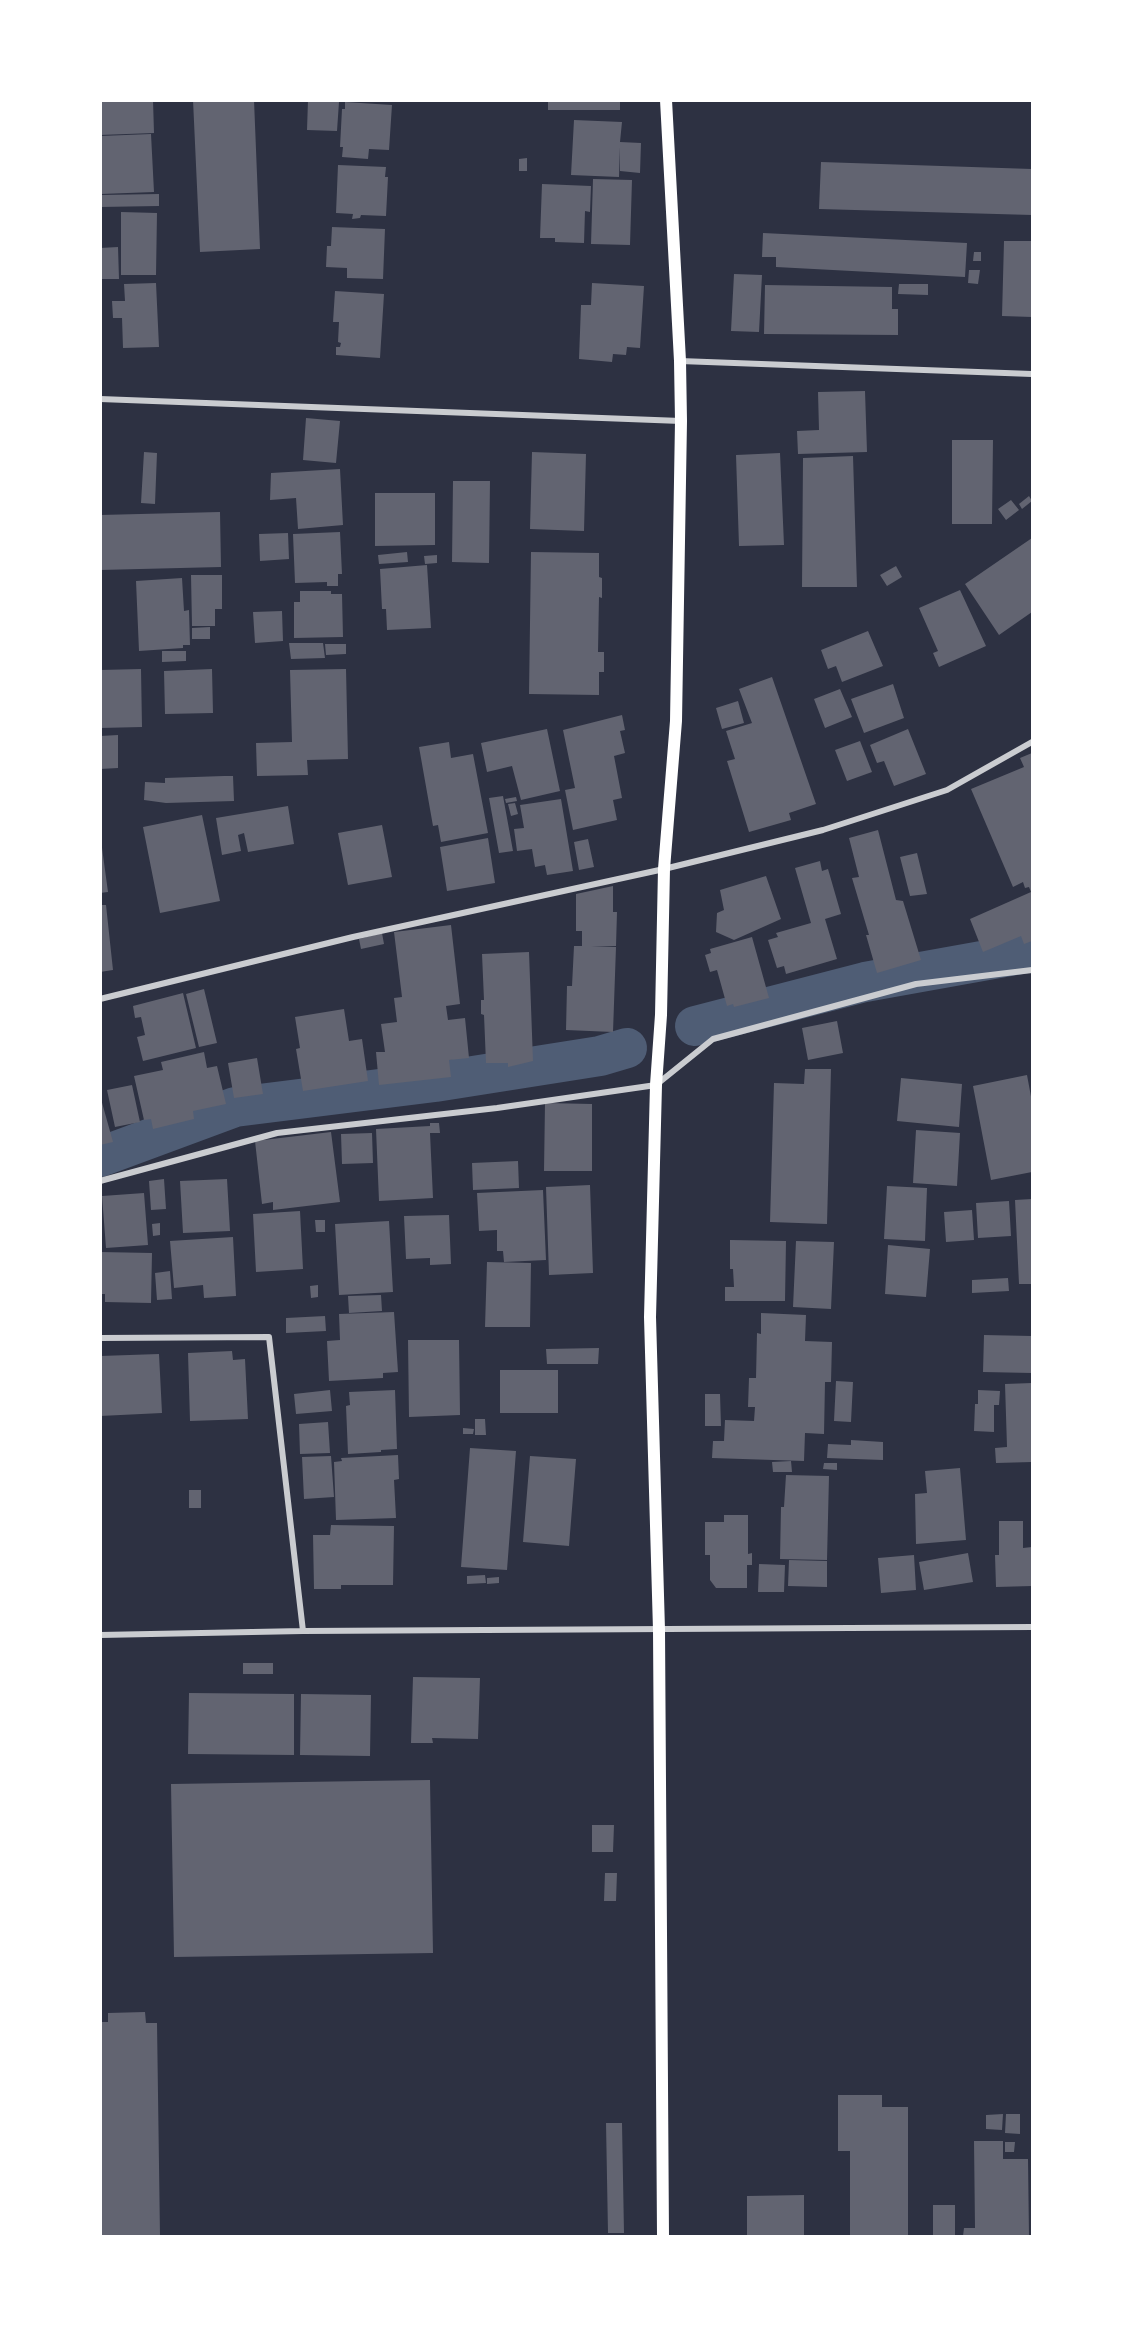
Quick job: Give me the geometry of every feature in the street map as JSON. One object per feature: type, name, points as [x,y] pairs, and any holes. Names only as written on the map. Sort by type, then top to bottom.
[{"type":"main road","points":[[663,2236],[659,1630],[650,1317],[664,869],[676,720],[681,421],[680,361],[666,100]]},
{"type":"street","points":[[680,361],[1032,374]]},
{"type":"street","points":[[100,399],[681,421]]},
{"type":"street","points":[[100,999],[353,938],[664,869],[823,830],[947,790],[1032,742]]},
{"type":"street","points":[[100,1180],[277,1133],[497,1108],[656,1085],[714,1039],[916,984],[1032,970]]},
{"type":"street","points":[[100,1338],[269,1337],[303,1631]]},
{"type":"street","points":[[100,1635],[303,1631],[1032,1627]]},
{"type":"building","points":[[100,100],[153,100],[154,133],[100,135]]},
{"type":"building","points":[[193,100],[254,100],[260,249],[200,252]]},
{"type":"building","points":[[308,100],[339,102],[337,131],[307,130]]},
{"type":"building","points":[[548,100],[620,100],[620,110],[548,110]]},
{"type":"building","points":[[345,102],[392,105],[389,150],[369,149],[368,159],[342,157],[343,147],[340,147],[342,109],[345,109]]},
{"type":"building","points":[[574,120],[622,122],[620,142],[641,143],[640,173],[620,171],[620,147],[619,177],[571,175]]},
{"type":"building","points":[[151,134],[154,192],[101,194],[100,136]]},
{"type":"building","points":[[527,158],[527,171],[519,171],[519,159]]},
{"type":"building","points":[[821,162],[1032,169],[1032,215],[819,209]]},
{"type":"building","points":[[338,165],[386,167],[385,177],[388,177],[386,216],[361,215],[360,218],[352,219],[353,214],[336,213]]},
{"type":"building","points":[[593,179],[632,180],[630,245],[591,244]]},
{"type":"building","points":[[542,184],[591,186],[590,212],[585,211],[584,243],[555,242],[555,238],[540,238]]},
{"type":"building","points":[[159,194],[159,206],[100,207],[100,195]]},
{"type":"building","points":[[121,212],[157,213],[156,275],[121,275]]},
{"type":"building","points":[[332,227],[385,229],[383,279],[347,278],[347,268],[326,267],[327,246],[331,246]]},
{"type":"building","points":[[763,233],[967,243],[965,277],[776,267],[776,257],[762,257]]},
{"type":"building","points":[[1004,241],[1032,241],[1032,317],[1002,316]]},
{"type":"building","points":[[118,247],[119,279],[100,279],[100,248]]},
{"type":"building","points":[[974,252],[981,252],[981,261],[973,261]]},
{"type":"building","points":[[969,270],[980,270],[978,284],[968,283]]},
{"type":"building","points":[[734,274],[762,275],[759,332],[731,331]]},
{"type":"building","points":[[156,283],[159,347],[123,348],[122,318],[113,318],[112,301],[125,301],[124,284]]},
{"type":"building","points":[[592,283],[644,286],[640,348],[627,347],[626,355],[613,354],[612,362],[579,359],[581,305],[591,305]]},
{"type":"building","points":[[899,284],[928,284],[928,295],[898,294]]},
{"type":"building","points":[[765,285],[892,287],[892,309],[898,309],[898,335],[764,334]]},
{"type":"building","points":[[335,291],[384,294],[380,358],[336,355],[336,347],[340,347],[341,343],[338,342],[339,322],[333,322]]},
{"type":"building","points":[[865,391],[867,452],[798,454],[797,431],[819,430],[818,392]]},
{"type":"building","points":[[306,418],[340,421],[336,463],[303,460]]},
{"type":"building","points":[[952,440],[993,440],[992,524],[952,524]]},
{"type":"building","points":[[144,452],[157,453],[155,504],[141,503]]},
{"type":"building","points":[[532,452],[586,454],[584,531],[530,529]]},
{"type":"building","points":[[780,453],[784,545],[739,546],[736,455]]},
{"type":"building","points":[[853,456],[857,587],[802,587],[803,458]]},
{"type":"building","points":[[340,469],[343,525],[298,529],[296,498],[270,500],[271,473]]},
{"type":"building","points":[[453,481],[490,481],[489,563],[452,562]]},
{"type":"building","points":[[375,493],[435,493],[435,545],[375,546]]},
{"type":"building","points":[[1029,496],[1032,501],[1022,509],[1019,504]]},
{"type":"building","points":[[1011,500],[1019,510],[1006,520],[998,509]]},
{"type":"building","points":[[220,512],[221,567],[100,570],[100,515]]},
{"type":"building","points":[[340,532],[342,574],[338,574],[338,586],[327,586],[327,582],[295,583],[293,534]]},
{"type":"building","points":[[288,533],[289,559],[260,561],[259,534]]},
{"type":"building","points":[[1032,538],[1032,612],[999,635],[965,584]]},
{"type":"building","points":[[407,552],[408,562],[379,564],[378,555]]},
{"type":"building","points":[[531,552],[599,553],[602,598],[599,597],[598,652],[604,652],[604,672],[599,672],[599,695],[529,694]]},
{"type":"building","points":[[437,555],[437,563],[425,564],[424,556]]},
{"type":"building","points":[[427,565],[431,628],[387,630],[386,609],[382,609],[380,569]]},
{"type":"building","points":[[896,566],[902,577],[887,586],[880,575]]},
{"type":"building","points":[[191,575],[222,575],[222,609],[215,609],[215,626],[192,626]]},
{"type":"building","points":[[182,578],[184,611],[189,610],[190,645],[183,645],[183,648],[139,651],[136,581]]},
{"type":"building","points":[[960,590],[986,646],[939,667],[933,653],[938,651],[919,608]]},
{"type":"building","points":[[300,591],[331,591],[331,594],[342,594],[343,637],[294,638],[294,602],[300,602]]},
{"type":"building","points":[[282,611],[283,641],[255,643],[253,612]]},
{"type":"building","points":[[210,627],[210,639],[192,639],[192,628]]},
{"type":"building","points":[[868,631],[883,666],[842,682],[836,666],[828,669],[821,650]]},
{"type":"building","points":[[289,643],[323,643],[325,658],[291,659]]},
{"type":"building","points":[[325,644],[346,644],[346,654],[326,655]]},
{"type":"building","points":[[162,651],[186,651],[186,661],[162,662]]},
{"type":"building","points":[[141,669],[142,727],[100,728],[100,670]]},
{"type":"building","points":[[212,669],[213,713],[165,714],[164,671]]},
{"type":"building","points":[[346,669],[348,759],[307,760],[308,775],[257,776],[256,743],[292,742],[290,670]]},
{"type":"building","points":[[772,677],[816,804],[789,813],[791,820],[749,832],[727,761],[735,759],[726,731],[752,723],[739,689]]},
{"type":"building","points":[[893,684],[904,718],[864,733],[851,699]]},
{"type":"building","points":[[840,689],[852,717],[825,728],[814,699]]},
{"type":"building","points":[[738,701],[744,723],[722,729],[716,708]]},
{"type":"building","points":[[622,715],[625,730],[620,731],[625,753],[614,756],[622,798],[613,800],[617,820],[573,830],[565,790],[575,788],[563,730]]},
{"type":"building","points":[[547,729],[560,791],[521,800],[512,766],[487,772],[481,743]]},
{"type":"building","points":[[908,729],[926,774],[894,786],[884,761],[877,763],[870,745]]},
{"type":"building","points":[[118,735],[118,768],[100,769],[100,736]]},
{"type":"building","points":[[860,741],[872,772],[847,781],[835,750]]},
{"type":"building","points":[[449,742],[451,758],[473,754],[488,833],[441,842],[438,825],[433,826],[419,747]]},
{"type":"building","points":[[1032,753],[1032,941],[1024,944],[1021,936],[983,952],[970,919],[1031,892],[1029,887],[1025,888],[1023,882],[1013,887],[971,789],[1024,767],[1020,758]]},
{"type":"building","points":[[233,776],[234,801],[166,803],[144,800],[145,782],[165,783],[165,778]]},
{"type":"building","points":[[503,796],[513,851],[499,853],[489,798]]},
{"type":"building","points":[[516,797],[517,801],[506,803],[505,799]]},
{"type":"building","points":[[561,799],[573,871],[547,875],[545,865],[535,867],[532,849],[517,851],[514,829],[524,828],[520,805]]},
{"type":"building","points":[[515,803],[518,814],[511,816],[508,804]]},
{"type":"building","points":[[288,806],[294,844],[248,852],[244,833],[238,835],[241,851],[222,855],[216,818]]},
{"type":"building","points":[[202,815],[220,901],[160,913],[143,827]]},
{"type":"building","points":[[382,825],[392,877],[348,885],[338,833]]},
{"type":"building","points":[[878,830],[896,900],[903,901],[921,960],[877,973],[866,935],[869,935],[852,878],[859,877],[849,838]]},
{"type":"building","points":[[100,833],[108,892],[100,893]]},
{"type":"building","points":[[488,838],[495,883],[447,891],[440,847]]},
{"type":"building","points":[[588,839],[594,867],[579,870],[574,842]]},
{"type":"building","points":[[917,853],[927,894],[910,896],[900,857]]},
{"type":"building","points":[[820,861],[822,871],[828,869],[841,914],[825,919],[837,959],[786,974],[784,966],[777,968],[768,940],[778,937],[776,933],[811,923],[795,868]]},
{"type":"building","points":[[766,876],[781,919],[734,940],[716,932],[717,913],[724,910],[720,890]]},
{"type":"building","points":[[613,886],[613,912],[617,912],[616,946],[591,946],[616,947],[613,1032],[566,1030],[567,986],[572,986],[574,946],[582,946],[582,931],[576,931],[576,894]]},
{"type":"building","points":[[100,905],[106,905],[113,970],[100,972]]},
{"type":"building","points":[[451,925],[460,1004],[446,1006],[448,1020],[465,1018],[469,1058],[449,1060],[451,1077],[379,1085],[376,1052],[385,1052],[381,1024],[397,1022],[394,998],[402,997],[394,932]]},
{"type":"building","points":[[382,933],[384,944],[361,949],[359,939]]},
{"type":"building","points":[[752,937],[769,998],[734,1007],[733,1004],[727,1006],[717,970],[710,972],[705,955],[711,953],[710,949]]},
{"type":"building","points":[[529,952],[533,1061],[508,1067],[508,1063],[486,1063],[484,1015],[481,1014],[481,1000],[484,1000],[482,954]]},
{"type":"building","points":[[204,989],[217,1043],[199,1047],[186,994]]},
{"type":"building","points":[[183,993],[196,1048],[143,1061],[137,1037],[145,1035],[141,1017],[135,1018],[133,1006]]},
{"type":"building","points":[[344,1009],[349,1041],[362,1039],[368,1081],[303,1091],[296,1049],[300,1048],[295,1017]]},
{"type":"building","points":[[837,1021],[843,1053],[808,1060],[802,1028]]},
{"type":"building","points":[[204,1052],[207,1068],[217,1066],[226,1104],[193,1111],[194,1119],[153,1129],[151,1119],[144,1120],[134,1076],[163,1070],[161,1062]]},
{"type":"building","points":[[257,1058],[263,1094],[234,1098],[228,1063]]},
{"type":"building","points":[[805,1069],[831,1069],[827,1224],[770,1222],[774,1083],[804,1084]]},
{"type":"building","points":[[1027,1075],[1032,1102],[1032,1172],[991,1180],[973,1086]]},
{"type":"building","points":[[901,1078],[962,1084],[959,1127],[897,1121]]},
{"type":"building","points":[[132,1085],[140,1122],[115,1127],[107,1090]]},
{"type":"building","points":[[100,1100],[113,1142],[100,1145]]},
{"type":"building","points":[[545,1103],[592,1104],[592,1171],[544,1171]]},
{"type":"building","points":[[430,1123],[439,1123],[440,1133],[430,1133],[433,1198],[379,1201],[376,1129],[430,1126]]},
{"type":"building","points":[[916,1130],[960,1133],[957,1186],[913,1183]]},
{"type":"building","points":[[331,1132],[340,1202],[273,1210],[273,1202],[262,1204],[255,1141]]},
{"type":"building","points":[[372,1133],[373,1163],[342,1164],[341,1134]]},
{"type":"building","points":[[518,1161],[519,1188],[473,1190],[472,1163]]},
{"type":"building","points":[[164,1179],[166,1209],[151,1210],[149,1181]]},
{"type":"building","points":[[227,1179],[230,1231],[183,1233],[180,1181]]},
{"type":"building","points":[[590,1185],[593,1273],[549,1275],[546,1187]]},
{"type":"building","points":[[887,1186],[927,1188],[925,1241],[884,1239]]},
{"type":"building","points":[[543,1190],[546,1260],[504,1262],[503,1251],[497,1251],[497,1230],[479,1231],[477,1193]]},
{"type":"building","points":[[144,1193],[148,1245],[106,1248],[102,1196]]},
{"type":"building","points":[[1032,1199],[1032,1284],[1019,1284],[1015,1200]]},
{"type":"building","points":[[1009,1201],[1011,1236],[978,1238],[976,1203]]},
{"type":"building","points":[[972,1210],[974,1240],[946,1242],[944,1212]]},
{"type":"building","points":[[300,1211],[303,1269],[256,1272],[253,1214]]},
{"type":"building","points":[[449,1215],[451,1264],[430,1265],[430,1258],[406,1259],[404,1216]]},
{"type":"building","points":[[315,1220],[325,1220],[325,1232],[316,1232]]},
{"type":"building","points":[[389,1221],[393,1292],[339,1295],[335,1224]]},
{"type":"building","points":[[160,1223],[160,1235],[153,1236],[152,1224]]},
{"type":"building","points":[[233,1237],[236,1296],[204,1298],[203,1285],[174,1288],[170,1241]]},
{"type":"building","points":[[730,1240],[786,1241],[785,1301],[725,1301],[725,1287],[734,1287],[733,1269],[730,1269]]},
{"type":"building","points":[[796,1241],[834,1242],[831,1309],[793,1307]]},
{"type":"building","points":[[888,1245],[930,1249],[926,1297],[885,1294]]},
{"type":"building","points":[[100,1252],[152,1253],[151,1303],[105,1302],[105,1294],[100,1294]]},
{"type":"building","points":[[487,1262],[531,1263],[530,1327],[485,1327]]},
{"type":"building","points":[[170,1271],[172,1299],[157,1300],[155,1273]]},
{"type":"building","points":[[1008,1278],[1009,1291],[972,1293],[972,1280]]},
{"type":"building","points":[[318,1285],[318,1297],[311,1298],[310,1286]]},
{"type":"building","points":[[381,1295],[382,1311],[349,1313],[348,1296]]},
{"type":"building","points":[[394,1312],[398,1372],[383,1373],[383,1378],[329,1381],[327,1341],[340,1340],[339,1314]]},
{"type":"building","points":[[761,1313],[806,1315],[805,1341],[832,1342],[831,1382],[825,1382],[824,1434],[805,1433],[804,1461],[712,1458],[713,1441],[724,1441],[725,1420],[754,1421],[755,1407],[748,1407],[749,1378],[756,1378],[757,1333],[761,1334]]},
{"type":"building","points":[[325,1316],[326,1331],[286,1333],[286,1318]]},
{"type":"building","points":[[984,1335],[1032,1336],[1032,1373],[983,1372]]},
{"type":"building","points":[[408,1340],[459,1340],[460,1415],[409,1417]]},
{"type":"building","points":[[599,1348],[598,1364],[547,1364],[546,1349]]},
{"type":"building","points":[[232,1351],[233,1360],[245,1359],[248,1419],[190,1421],[188,1353]]},
{"type":"building","points":[[159,1354],[162,1413],[100,1416],[100,1356]]},
{"type":"building","points":[[500,1370],[558,1370],[558,1413],[500,1413]]},
{"type":"building","points":[[836,1381],[853,1382],[851,1422],[834,1421]]},
{"type":"building","points":[[1032,1383],[1032,1462],[996,1463],[995,1448],[1007,1447],[1005,1384]]},
{"type":"building","points":[[330,1390],[332,1411],[296,1414],[294,1394]]},
{"type":"building","points":[[395,1390],[397,1449],[348,1454],[346,1406],[350,1405],[349,1392]]},
{"type":"building","points":[[978,1390],[1000,1391],[999,1405],[994,1405],[994,1432],[974,1431]]},
{"type":"building","points":[[705,1394],[720,1394],[721,1426],[705,1426]]},
{"type":"building","points":[[475,1419],[485,1419],[486,1435],[475,1435]]},
{"type":"building","points":[[328,1422],[330,1453],[300,1454],[299,1424]]},
{"type":"building","points":[[463,1428],[474,1429],[473,1434],[463,1434]]},
{"type":"building","points":[[851,1440],[883,1442],[883,1460],[827,1458],[828,1444],[851,1445]]},
{"type":"building","points":[[470,1448],[516,1451],[507,1570],[461,1567]]},
{"type":"building","points":[[398,1455],[399,1479],[394,1480],[396,1518],[336,1520],[334,1462],[342,1461],[341,1458]]},
{"type":"building","points":[[331,1456],[334,1497],[304,1499],[302,1457]]},
{"type":"building","points":[[530,1456],[576,1459],[569,1546],[523,1542]]},
{"type":"building","points":[[791,1461],[792,1472],[773,1472],[772,1462]]},
{"type":"building","points":[[824,1463],[837,1463],[837,1470],[823,1469]]},
{"type":"building","points":[[960,1468],[966,1540],[916,1544],[915,1494],[927,1493],[925,1471]]},
{"type":"building","points":[[786,1475],[829,1476],[827,1560],[780,1559],[781,1507],[784,1507]]},
{"type":"building","points":[[189,1490],[201,1490],[201,1508],[189,1508]]},
{"type":"building","points":[[724,1515],[748,1515],[748,1554],[752,1553],[752,1565],[747,1565],[747,1588],[716,1588],[710,1580],[710,1555],[705,1555],[705,1522],[724,1522]]},
{"type":"building","points":[[999,1521],[1023,1521],[1023,1548],[1032,1547],[1032,1586],[996,1587],[995,1555],[999,1555]]},
{"type":"building","points":[[331,1525],[394,1526],[393,1585],[341,1585],[341,1589],[314,1589],[313,1535],[330,1535]]},
{"type":"building","points":[[968,1553],[973,1582],[924,1590],[919,1562]]},
{"type":"building","points":[[914,1555],[916,1590],[881,1593],[878,1558]]},
{"type":"building","points":[[789,1560],[827,1561],[827,1587],[788,1586]]},
{"type":"building","points":[[759,1564],[785,1565],[784,1592],[758,1592]]},
{"type":"building","points":[[485,1575],[486,1583],[467,1584],[467,1576]]},
{"type":"building","points":[[499,1577],[499,1583],[487,1584],[487,1578]]},
{"type":"building","points":[[243,1663],[273,1663],[273,1674],[243,1674]]},
{"type":"building","points":[[413,1677],[480,1678],[478,1739],[432,1738],[433,1743],[411,1743]]},
{"type":"building","points":[[189,1693],[294,1694],[294,1755],[188,1754]]},
{"type":"building","points":[[301,1694],[371,1695],[370,1756],[300,1755]]},
{"type":"building","points":[[430,1780],[433,1953],[174,1957],[171,1784]]},
{"type":"building","points":[[592,1825],[614,1825],[613,1852],[592,1852]]},
{"type":"building","points":[[605,1873],[617,1873],[616,1901],[604,1901]]},
{"type":"building","points":[[145,2012],[146,2023],[157,2023],[160,2236],[100,2236],[100,2022],[108,2022],[108,2013]]},
{"type":"building","points":[[838,2095],[882,2095],[882,2107],[908,2107],[908,2236],[850,2236],[850,2151],[838,2151]]},
{"type":"building","points":[[1003,2114],[1002,2130],[986,2129],[986,2115]]},
{"type":"building","points":[[1006,2114],[1020,2114],[1020,2134],[1005,2133]]},
{"type":"building","points":[[606,2123],[622,2123],[624,2233],[608,2233]]},
{"type":"building","points":[[974,2141],[1003,2141],[1003,2159],[1028,2159],[1029,2236],[963,2236],[964,2228],[975,2228]]},
{"type":"building","points":[[1005,2142],[1015,2142],[1014,2152],[1005,2152]]},
{"type":"building","points":[[804,2195],[804,2236],[747,2236],[747,2196]]},
{"type":"building","points":[[933,2205],[955,2205],[955,2236],[933,2236]]},
{"type":"waterway","points":[[695,1026],[865,982],[1032,952]]},
{"type":"waterway","points":[[100,1157],[235,1107],[435,1082],[600,1056],[627,1048]]}]
